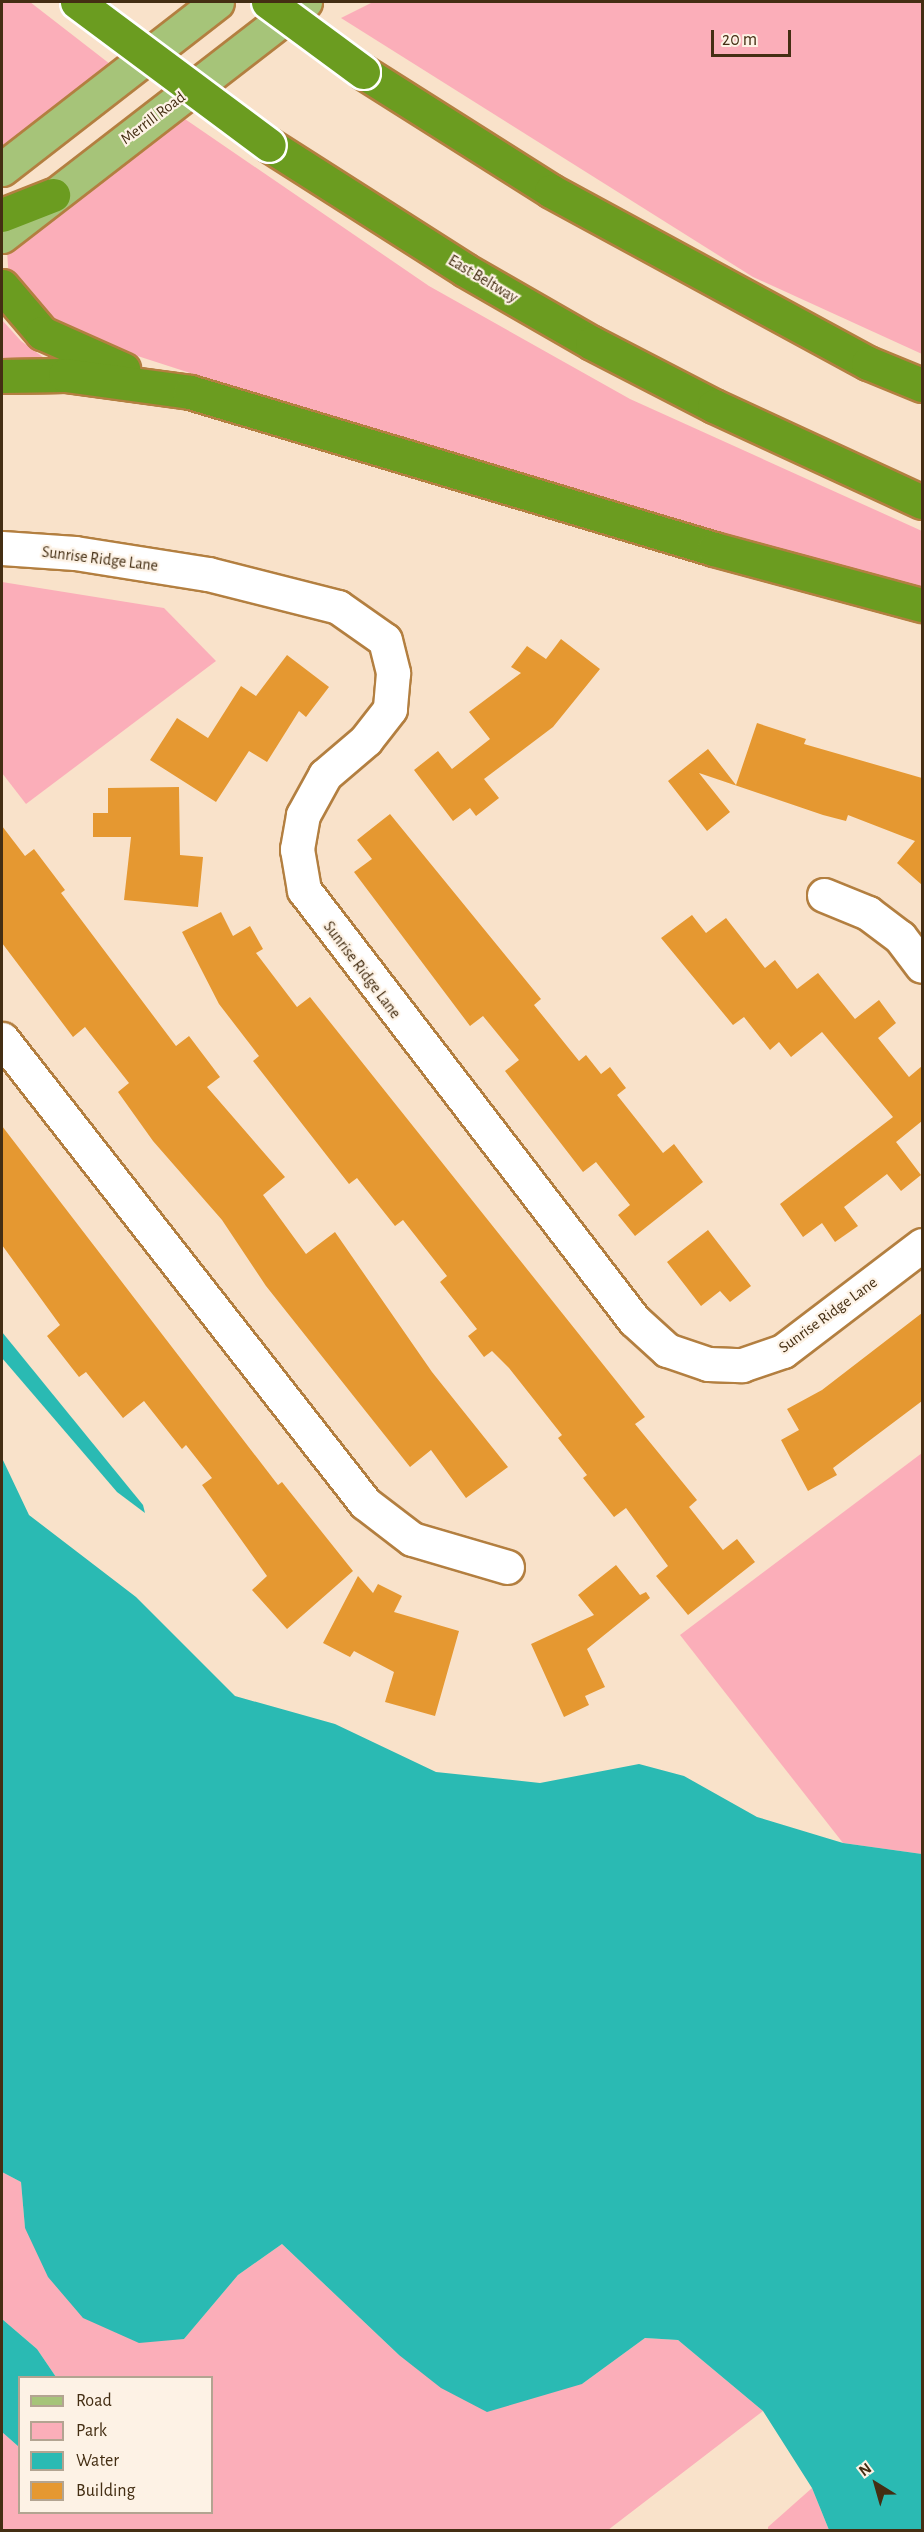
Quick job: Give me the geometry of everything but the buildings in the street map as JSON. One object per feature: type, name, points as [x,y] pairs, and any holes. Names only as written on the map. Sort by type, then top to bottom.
[{"type":"highway","name":"East Beltway","points":[[77,2],[269,145],[465,270],[592,342],[714,406],[922,502]]},
{"type":"highway","points":[[268,2],[363,72],[551,191],[868,363],[922,385]]},
{"type":"highway","points":[[2,215],[53,195]]},
{"type":"highway","points":[[2,286],[42,333],[89,357],[190,392],[714,549],[922,605]]},
{"type":"highway","points":[[2,376],[65,375],[190,392]]},
{"type":"main road","points":[[2,169],[217,2]]},
{"type":"main road","name":"Merrill Road","points":[[2,236],[305,2]]},
{"type":"street","name":"Sunrise Ridge Lane","points":[[2,548],[75,553],[208,574],[338,607],[385,640],[393,673],[390,708],[366,740],[325,775],[303,815],[297,849],[304,890],[634,1320],[667,1350],[708,1364],[742,1365],[783,1351],[922,1245]]},
{"type":"street","points":[[824,895],[868,913],[900,937],[922,966]]},
{"type":"street","points":[[2,1039],[365,1503],[412,1539],[507,1567]]},
{"type":"green space","points":[[2,2],[30,2],[110,64],[2,149]]},
{"type":"green space","points":[[373,2],[922,2],[922,354],[753,277],[341,18]]},
{"type":"green space","points":[[182,117],[429,286],[630,399],[922,531],[922,594],[493,471],[54,329],[9,280],[7,251]]},
{"type":"green space","points":[[2,320],[21,341],[47,360],[2,361]]},
{"type":"green space","points":[[2,582],[164,608],[216,661],[26,804],[2,773]]},
{"type":"green space","points":[[922,1453],[922,1854],[843,1843],[680,1635]]},
{"type":"green space","points":[[2,2172],[21,2182],[25,2228],[184,2339],[238,2275],[282,2244],[399,2355],[582,2384],[645,2338],[678,2340],[763,2411],[608,2530],[2,2530],[2,2432],[18,2446],[18,2514],[213,2514],[213,2376],[55,2376],[37,2349],[2,2319]]},
{"type":"green space","points":[[812,2488],[829,2530],[768,2530],[768,2527]]},
{"type":"water","points":[[2,1332],[143,1505],[145,1513],[117,1492],[2,1358]]},
{"type":"water","points":[[2,1458],[29,1515],[136,1597],[235,1696],[335,1724],[436,1772],[540,1783],[639,1764],[684,1776],[757,1817],[843,1843],[922,1854],[922,2530],[829,2530],[812,2488],[763,2411],[678,2340],[645,2338],[582,2384],[487,2412],[441,2388],[399,2355],[282,2244],[238,2275],[184,2339],[139,2343],[83,2318],[48,2277],[25,2228],[21,2182],[2,2172]]},
{"type":"water","points":[[2,2319],[37,2349],[55,2376],[18,2376],[18,2446],[2,2432]]}]
